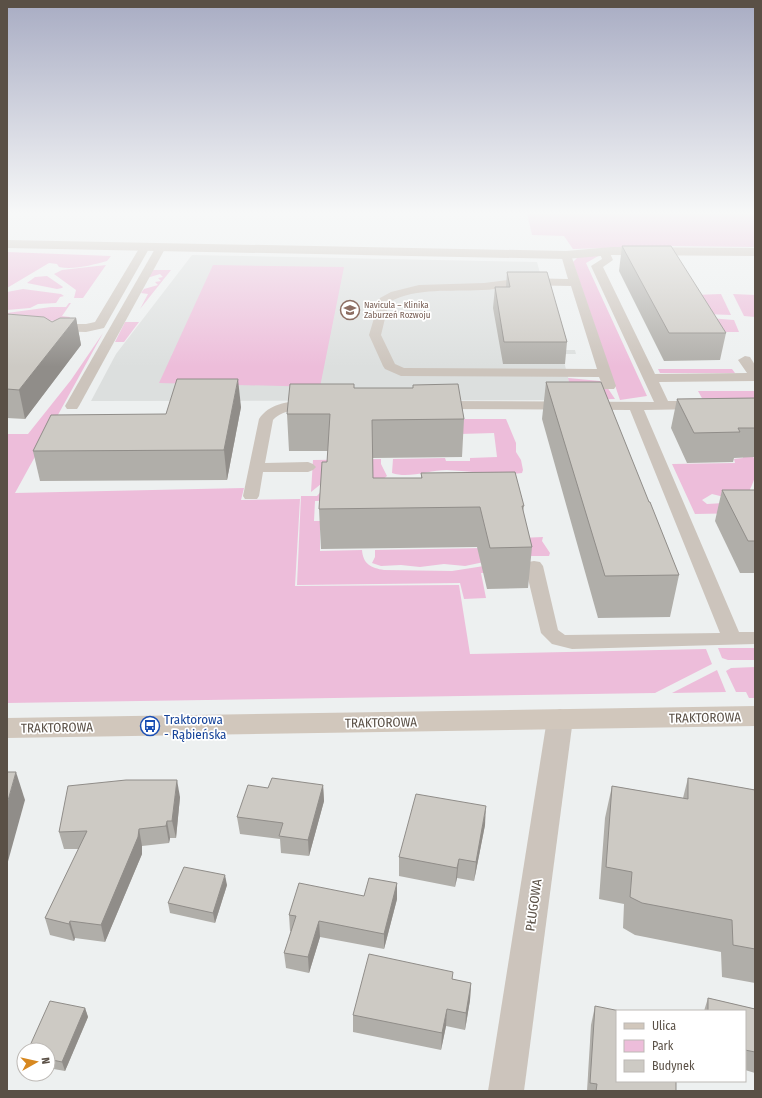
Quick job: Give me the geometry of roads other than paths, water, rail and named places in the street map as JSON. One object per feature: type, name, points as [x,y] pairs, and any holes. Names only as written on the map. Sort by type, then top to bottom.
[{"type":"main road","name":"TRAKTOROWA","points":[[7,728],[755,716]]},
{"type":"street","name":"PŁUGOWA","points":[[506,1091],[560,719]]},
{"type":"lane","points":[[44,328],[93,328],[102,323],[135,264]]},
{"type":"lane","points":[[72,406],[151,264]]},
{"type":"lane","points":[[569,264],[603,373],[609,386]]},
{"type":"lane","points":[[600,264],[597,266],[663,405]]},
{"type":"lane","points":[[574,283],[516,282],[483,287],[426,288],[405,291],[384,300],[375,335],[390,366],[401,372],[603,373]]},
{"type":"lane","points":[[61,339],[70,328]]},
{"type":"lane","points":[[650,378],[755,377],[745,360]]},
{"type":"lane","points":[[251,496],[266,419],[269,414],[283,407],[324,405]]},
{"type":"lane","points":[[427,405],[717,405]]},
{"type":"lane","points":[[635,406],[732,639]]},
{"type":"lane","points":[[257,468],[308,467]]},
{"type":"lane","points":[[534,566],[549,630],[555,639],[562,642],[572,643],[755,638]]},
{"type":"place","name":"Navicula – Klinika Zaburzeń Rozwoju","points":[[350,310]]},
{"type":"place","name":"Traktorowa - Rąbieńska","points":[[150,726]]}]
